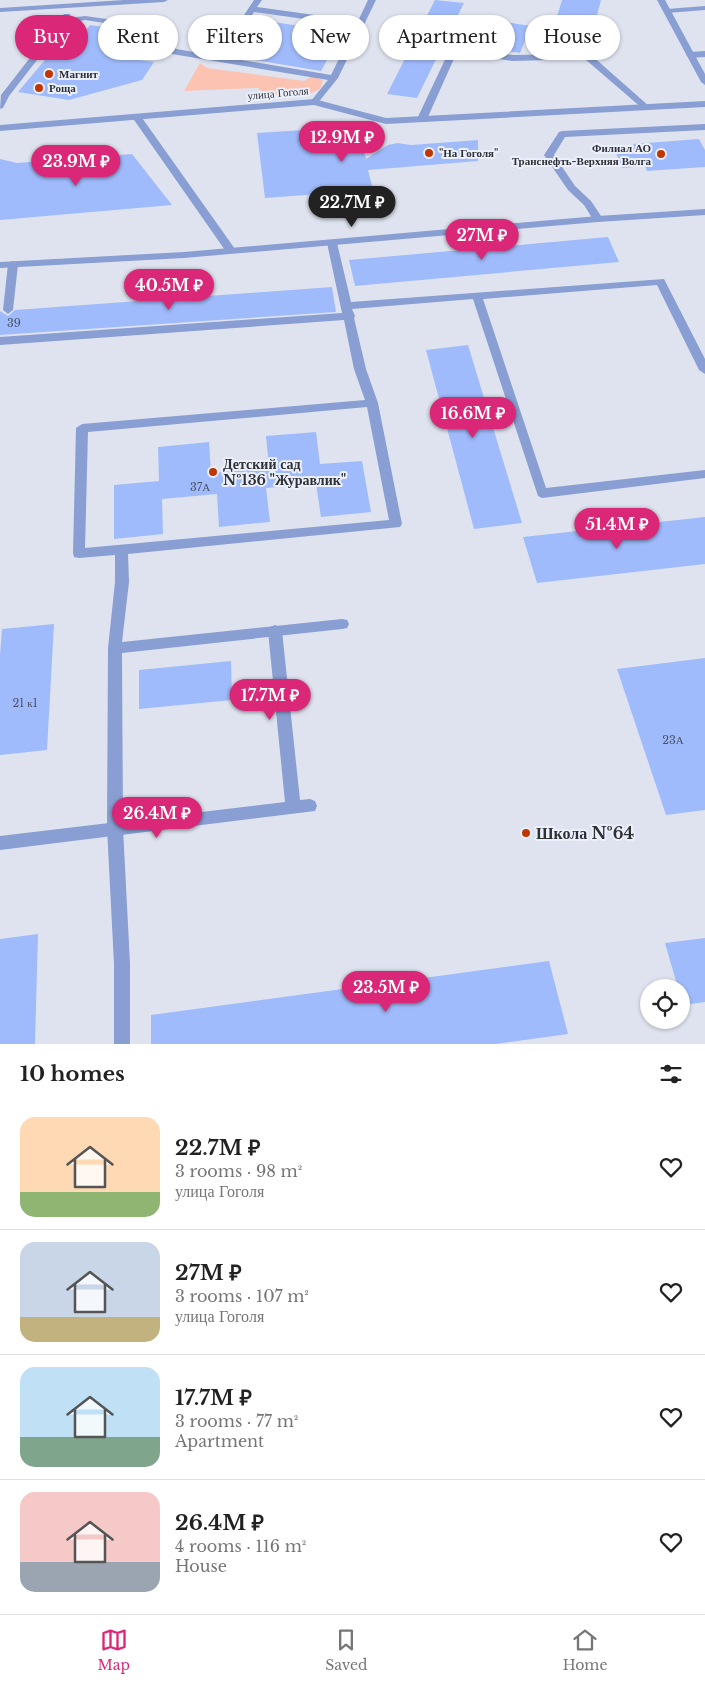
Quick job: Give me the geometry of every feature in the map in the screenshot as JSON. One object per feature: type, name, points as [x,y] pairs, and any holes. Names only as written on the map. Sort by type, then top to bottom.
[{"type":"street","points":[[0,10],[164,0]]},
{"type":"street","points":[[248,15],[258,0]]},
{"type":"street","points":[[365,15],[372,0]]},
{"type":"street","points":[[661,0],[705,82]]},
{"type":"street","points":[[67,15],[74,6]]},
{"type":"street","points":[[667,11],[705,8]]},
{"type":"street","points":[[252,9],[296,15]]},
{"type":"street","points":[[88,18],[169,30],[172,51],[188,54]]},
{"type":"street","points":[[422,119],[454,49],[512,58],[587,56],[646,107]]},
{"type":"street","points":[[690,55],[705,54]]},
{"type":"street","points":[[0,106],[6,95],[33,60]]},
{"type":"street","points":[[219,60],[334,78]]},
{"type":"street","points":[[314,102],[334,78],[343,60]]},
{"type":"street","name":"улица Гоголя","points":[[0,128],[314,102],[386,121],[705,104]]},
{"type":"street","points":[[137,117],[231,251]]},
{"type":"street","points":[[598,219],[588,203],[571,188],[549,155],[562,134],[705,127]]},
{"type":"street","points":[[0,265],[231,251],[598,219],[705,212]]},
{"type":"street","points":[[332,243],[349,310],[360,369],[372,403],[396,524],[79,553],[82,428],[372,403]]},
{"type":"street","points":[[8,310],[13,264]]},
{"type":"street","points":[[3,339],[349,310],[477,296],[660,281],[705,370]]},
{"type":"street","points":[[477,296],[542,493],[705,474]]},
{"type":"street","points":[[121,550],[122,582],[115,648],[115,828],[122,964],[122,1044]]},
{"type":"street","points":[[115,648],[342,624]]},
{"type":"street","points":[[275,631],[293,808]]},
{"type":"street","points":[[0,843],[310,806]]},
{"type":"shaded area","points":[[200,63],[207,68],[304,81],[312,76],[323,80],[320,89],[309,94],[266,95],[258,88],[184,91]]},
{"type":"building","points":[[435,0],[464,3],[458,15],[427,15]]},
{"type":"building","points":[[562,0],[601,0],[597,15],[557,15]]},
{"type":"building","points":[[282,23],[292,25],[292,60],[327,60],[321,71],[255,60],[282,60]]},
{"type":"building","points":[[515,24],[525,25],[525,41],[520,53],[515,52]]},
{"type":"building","points":[[90,25],[98,26],[98,60],[154,62],[142,80],[69,100],[18,92],[45,60],[88,60],[88,28]]},
{"type":"building","points":[[404,60],[436,60],[417,98],[387,94]]},
{"type":"building","points":[[303,130],[304,137],[320,136],[321,141],[343,139],[345,148],[363,147],[366,159],[388,145],[397,143],[411,145],[478,140],[478,161],[368,170],[373,190],[265,198],[257,133]]},
{"type":"building","name":"Филиал АО Транснефть-Верхняя Волга","points":[[699,139],[705,150],[705,167],[647,171],[645,166],[622,168],[614,148],[634,146],[633,144]]},
{"type":"building","points":[[132,154],[172,205],[0,220],[0,159],[17,163]]},
{"type":"building","points":[[608,237],[619,262],[355,286],[349,260]]},
{"type":"building","points":[[332,287],[336,312],[0,335],[0,311],[8,316],[15,310]]},
{"type":"building","points":[[468,345],[522,523],[474,529],[426,350]]},
{"type":"building","points":[[316,432],[320,464],[362,461],[371,512],[321,517],[316,484],[266,488],[270,522],[219,527],[217,494],[162,499],[163,534],[114,539],[114,485],[159,481],[158,447],[209,442],[211,473],[269,468],[266,436]]},
{"type":"building","points":[[705,517],[705,564],[537,583],[523,537]]},
{"type":"building","points":[[54,624],[47,750],[0,755],[0,655],[2,629]]},
{"type":"building","points":[[705,658],[705,810],[666,815],[617,669]]},
{"type":"building","points":[[231,661],[232,700],[139,709],[139,670]]},
{"type":"building","points":[[38,934],[35,1044],[0,1044],[0,939]]},
{"type":"building","points":[[705,938],[705,1002],[690,1004],[690,979],[675,979],[665,943]]},
{"type":"building","points":[[549,961],[568,1034],[496,1044],[151,1044],[151,1015]]},
{"type":"place","name":"Магнит","points":[[49,74]]},
{"type":"place","name":"Роща","points":[[39,88]]},
{"type":"place","name":"\"На Гоголя\"","points":[[429,153]]},
{"type":"place","name":"Филиал АО Транснефть-Верхняя Волга","points":[[661,154]]},
{"type":"place","name":"Детский сад №136 \"Журавлик\"","points":[[213,472]]},
{"type":"place","name":"Школа №64","points":[[526,833]]}]
